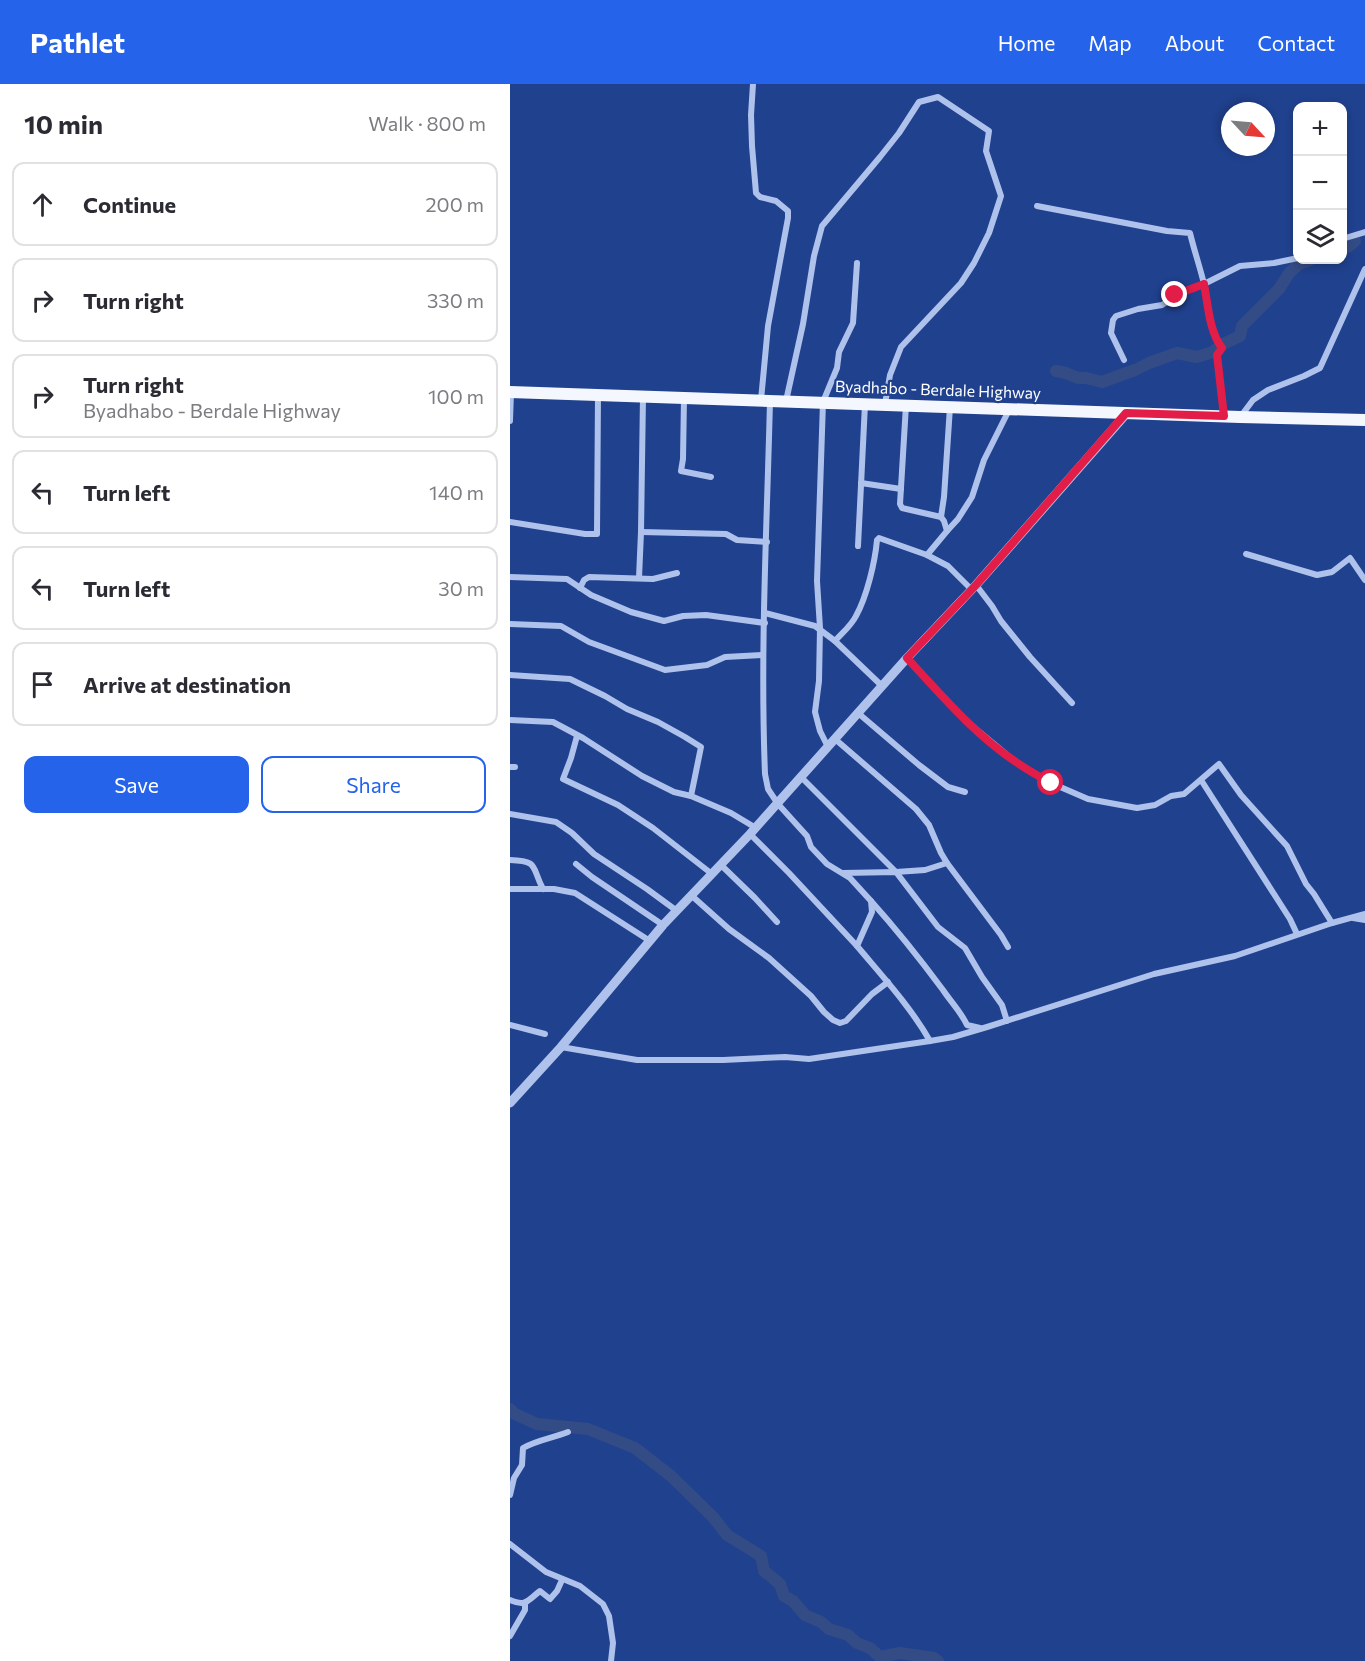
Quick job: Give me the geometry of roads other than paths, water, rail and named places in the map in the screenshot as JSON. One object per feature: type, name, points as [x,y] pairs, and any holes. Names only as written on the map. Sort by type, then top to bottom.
[{"type":"main road","name":"Byadhabo - Berdale Highway","points":[[510,392],[1365,420]]},
{"type":"street","points":[[753,84],[751,115],[756,193],[760,197],[776,201],[788,211],[768,326],[765,400],[767,542],[762,655],[765,774],[768,789],[777,804],[807,836],[812,847],[827,864],[850,878],[893,925],[961,1013],[967,1025],[981,1029]]},
{"type":"street","points":[[786,401],[822,226],[899,133],[920,102],[938,97],[989,131],[986,151],[1001,196],[989,233],[961,283],[901,347],[890,375],[885,404]]},
{"type":"street","points":[[1037,206],[1167,231],[1190,233],[1211,321],[1220,346],[1217,355],[1224,416]]},
{"type":"street","points":[[1347,237],[1365,232]]},
{"type":"street","points":[[1124,360],[1111,333],[1116,316],[1162,305],[1175,295],[1240,266],[1293,259]]},
{"type":"street","points":[[857,263],[853,323],[839,352],[837,368],[823,402],[818,581],[819,681],[815,712],[820,731],[831,743],[916,808],[929,825],[947,863],[1008,947]]},
{"type":"street","points":[[1240,417],[1253,400],[1268,390],[1320,368],[1365,269]]},
{"type":"street","points":[[510,392],[510,421]]},
{"type":"street","points":[[510,522],[597,534],[598,394]]},
{"type":"street","points":[[639,578],[643,396]]},
{"type":"street","points":[[684,397],[681,471],[711,477]]},
{"type":"street","points":[[858,546],[866,403]]},
{"type":"street","points":[[906,405],[900,504],[902,507],[941,516]]},
{"type":"street","points":[[946,531],[941,516],[950,406]]},
{"type":"street","points":[[927,555],[958,519],[972,497],[984,460],[1009,408]]},
{"type":"street","points":[[510,1103],[561,1047],[663,925],[753,831],[907,658],[974,587],[1126,413]]},
{"type":"street","points":[[861,483],[901,489]]},
{"type":"street","points":[[641,532],[726,534],[737,540],[767,542]]},
{"type":"street","points":[[835,641],[857,616],[875,560],[879,538],[927,555],[948,566],[974,587],[992,606],[1030,657],[1072,703]]},
{"type":"street","points":[[1246,554],[1317,575],[1332,572],[1350,558],[1365,580]]},
{"type":"street","points":[[580,588],[588,577],[653,579],[677,573]]},
{"type":"street","points":[[510,578],[567,579],[591,595],[631,612],[664,621],[683,616],[706,615],[765,623]]},
{"type":"street","points":[[765,613],[820,628],[882,686]]},
{"type":"street","points":[[510,624],[561,626],[589,642],[665,670],[707,665],[725,657],[762,655]]},
{"type":"street","points":[[907,658],[965,720],[1017,763],[1051,783],[1088,799],[1137,808],[1155,805],[1171,796],[1184,794],[1219,764],[1241,795],[1287,846],[1306,884],[1332,923]]},
{"type":"street","points":[[510,675],[570,679],[685,736],[701,747],[691,796]]},
{"type":"street","points":[[858,713],[918,765],[948,787],[965,792]]},
{"type":"street","points":[[510,720],[553,722],[583,738],[642,776],[674,792],[691,796],[731,813],[753,831],[857,946],[917,1019],[930,1041]]},
{"type":"street","points":[[577,736],[563,779],[618,805],[653,828],[712,874]]},
{"type":"street","points":[[801,777],[896,872],[938,927],[965,948],[1002,1005],[1007,1021]]},
{"type":"street","points":[[1202,780],[1290,919],[1297,934]]},
{"type":"street","points":[[510,814],[556,822],[572,833],[594,854],[677,911]]},
{"type":"street","points":[[510,860],[527,861],[535,868],[543,890]]},
{"type":"street","points":[[843,873],[925,870],[947,863]]},
{"type":"street","points":[[576,864],[663,925]]},
{"type":"street","points":[[721,865],[777,922]]},
{"type":"street","points":[[510,889],[575,893],[650,941]]},
{"type":"street","points":[[692,896],[729,929],[769,958],[811,996],[833,1020],[840,1023],[846,1021],[872,994],[888,982]]},
{"type":"street","points":[[857,946],[872,912],[871,901]]},
{"type":"street","points":[[561,1047],[637,1060],[785,1057],[809,1059],[930,1041],[981,1029],[1154,974],[1235,956],[1297,934],[1365,914]]},
{"type":"street","points":[[1350,917],[1365,920]]},
{"type":"street","points":[[510,1025],[545,1034]]},
{"type":"street","points":[[510,1495],[514,1478],[522,1465],[523,1448],[536,1441],[568,1432]]},
{"type":"street","points":[[510,1544],[546,1572],[580,1586],[603,1605],[609,1616],[613,1644],[611,1661]]},
{"type":"street","points":[[510,1600],[519,1604],[525,1603],[540,1591],[550,1599],[562,1580]]},
{"type":"street","points":[[510,1636],[525,1610],[525,1603]]},
{"type":"waterway","points":[[1347,247],[1355,241]]},
{"type":"waterway","points":[[1056,371],[1102,382],[1177,353],[1197,357],[1213,352],[1221,345],[1240,336],[1242,326],[1279,289],[1290,272],[1299,264]]},
{"type":"waterway","points":[[510,1409],[515,1414],[537,1424],[588,1429],[635,1448],[671,1476],[713,1517],[727,1535],[761,1556],[764,1571],[780,1584],[784,1596],[793,1601],[805,1615],[821,1622],[829,1629],[848,1635],[880,1657],[900,1653],[934,1658],[938,1661]]}]
